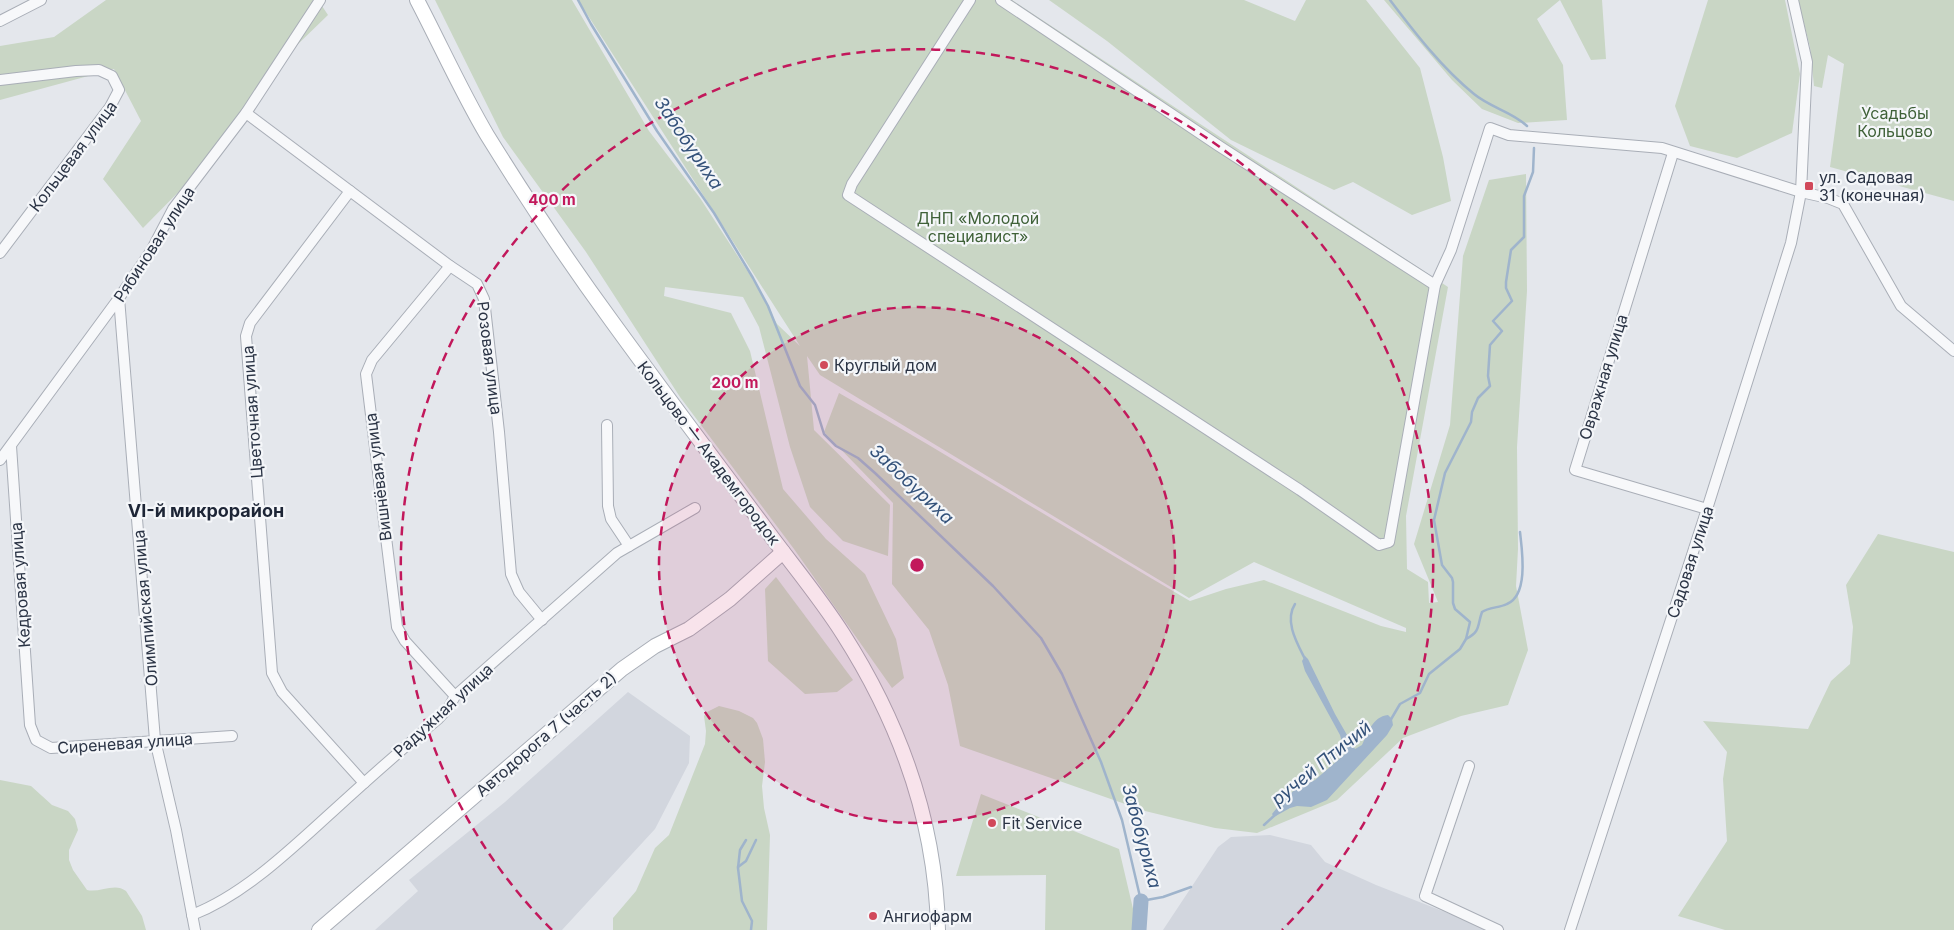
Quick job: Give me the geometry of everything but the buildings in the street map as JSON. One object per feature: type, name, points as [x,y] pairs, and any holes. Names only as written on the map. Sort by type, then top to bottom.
[{"type":"main road","name":"Кольцово — Академгородок","points":[[417,0],[486,133],[545,225],[609,318],[842,632],[873,684],[914,784],[927,830],[937,906],[938,930]]},
{"type":"main road","name":"Автодорога 7 (часть 2)","points":[[320,930],[622,669],[655,646],[689,629],[730,599],[782,552]]},
{"type":"street","points":[[0,21],[41,0]]},
{"type":"street","name":"Рябиновая улица","points":[[0,460],[119,298],[151,251],[174,209],[246,113],[320,0]]},
{"type":"street","points":[[970,0],[852,184],[848,195],[1283,479],[1379,545],[1388,542],[1435,285],[1450,250],[1490,128],[1509,136],[1662,148],[1672,153],[1843,204],[1901,306],[1954,351]]},
{"type":"street","points":[[1001,0],[1219,146],[1435,285]]},
{"type":"street","name":"Садовая улица","points":[[1570,930],[1791,243],[1801,192],[1807,62],[1793,0]]},
{"type":"street","name":"Кольцевая улица","points":[[0,80],[99,70],[112,76],[119,90],[110,108],[0,253]]},
{"type":"street","name":"Розовая улица","points":[[246,113],[476,284],[484,299],[499,432],[511,574],[519,592],[542,620]]},
{"type":"street","name":"Овражная улица","points":[[1672,153],[1574,470],[1707,509]]},
{"type":"street","name":"Цветочная улица","points":[[350,191],[250,323],[246,336],[272,673],[282,692],[364,783]]},
{"type":"street","name":"Вишнёвая улица","points":[[450,266],[372,360],[366,374],[397,627],[405,641],[455,696]]},
{"type":"street","name":"Олимпийская улица","points":[[119,298],[155,740],[176,830],[195,930]]},
{"type":"street","points":[[607,425],[608,506],[611,519],[629,546]]},
{"type":"street","name":"Кедровая улица","points":[[11,446],[30,725]]},
{"type":"street","name":"Радужная улица","points":[[192,915],[210,908],[250,881],[289,850],[438,719],[455,696],[617,553],[695,508]]},
{"type":"street","name":"Сиреневая улица","points":[[30,725],[36,740],[52,748],[232,736]]},
{"type":"street","points":[[1470,766],[1425,896],[1498,930]]},
{"type":"shaded area","points":[[628,692],[690,736],[689,763],[655,829],[562,930],[375,930],[418,891],[409,880],[505,802]]},
{"type":"shaded area","points":[[1270,835],[1311,845],[1325,862],[1376,885],[1491,930],[1163,930],[1218,847],[1231,837]]},
{"type":"green space","points":[[106,0],[318,0],[328,15],[265,76],[208,162],[143,228],[103,179],[141,121],[114,69],[0,100],[0,46],[54,37]]},
{"type":"green space","name":"ДНП «Молодой специалист»","points":[[435,0],[572,0],[649,131],[700,198],[754,281],[777,324],[800,346],[578,0],[1012,0],[1448,287],[1406,516],[1407,569],[1428,582],[1429,603],[1438,602],[1414,544],[1450,425],[1463,256],[1489,180],[1526,174],[1527,291],[1517,447],[1518,549],[1516,586],[1528,650],[1508,705],[1461,716],[1403,738],[1337,800],[1257,833],[1215,828],[1145,811],[960,746],[948,685],[929,630],[892,584],[893,503],[824,432],[839,393],[1190,601],[1226,589],[1264,580],[1381,626],[1406,632],[1406,628],[1254,562],[1189,598],[820,375],[807,356],[814,430],[890,505],[888,556],[843,541],[810,507],[790,447],[759,327],[743,297],[665,287],[664,296],[731,313],[750,351],[783,489],[826,539],[865,574],[896,639],[904,678],[892,688],[794,549],[680,397],[586,252],[503,137]]},
{"type":"green space","points":[[1049,0],[1244,0],[1295,21],[1306,0],[1366,0],[1420,68],[1443,157],[1451,201],[1412,215],[1353,182],[1334,190],[1231,140],[1107,41]]},
{"type":"green space","points":[[1384,0],[1560,0],[1537,19],[1563,65],[1567,120],[1518,123],[1482,109],[1452,80]]},
{"type":"green space","points":[[1560,0],[1602,0],[1606,59],[1591,60]]},
{"type":"green space","points":[[1708,0],[1785,0],[1800,74],[1792,133],[1737,158],[1690,146],[1675,106]]},
{"type":"green space","name":"Усадьбы Кольцово","points":[[1798,0],[1954,0],[1954,201],[1830,167],[1844,64],[1828,55],[1822,88],[1814,86],[1810,47]]},
{"type":"green space","points":[[1878,534],[1954,552],[1954,930],[1725,930],[1678,916],[1727,841],[1723,779],[1727,752],[1703,721],[1808,729],[1831,681],[1850,664],[1853,627],[1846,585]]},
{"type":"green space","points":[[776,577],[853,680],[837,692],[805,694],[768,661],[765,589]]},
{"type":"green space","points":[[719,706],[739,711],[753,718],[763,739],[765,762],[762,786],[764,808],[770,835],[767,930],[613,930],[613,918],[636,891],[655,848],[669,835],[705,744],[704,716],[707,712]]},
{"type":"green space","points":[[0,780],[31,786],[52,805],[68,811],[75,819],[78,830],[69,850],[69,860],[73,870],[87,890],[117,887],[126,891],[142,916],[146,930],[0,930]]},
{"type":"green space","points":[[981,794],[1119,849],[1138,930],[1045,930],[1046,875],[956,876]]},
{"type":"water","points":[[1305,656],[1355,749],[1362,745],[1371,726],[1378,719],[1388,715],[1392,719],[1393,725],[1387,735],[1327,800],[1311,807],[1297,806],[1290,808],[1274,817],[1272,814],[1285,798],[1296,789],[1315,780],[1345,754],[1340,735],[1305,671],[1302,661]]},
{"type":"waterway","name":"Забобуриха","points":[[578,0],[657,131],[714,213],[753,278],[768,306],[800,386],[815,405],[824,434],[836,446],[858,458],[875,473],[993,586],[1041,638],[1062,674],[1101,762],[1122,820],[1141,901],[1163,897],[1191,887]]},
{"type":"waterway","points":[[1390,0],[1429,50],[1462,84],[1487,103],[1515,117],[1527,126]]},
{"type":"waterway","name":"ручей Птичий","points":[[1390,721],[1400,704],[1420,693],[1429,674],[1460,649],[1466,639],[1470,622],[1455,609],[1453,603],[1453,582],[1442,565],[1434,520],[1445,473],[1471,422],[1472,412],[1478,398],[1490,386],[1488,376],[1490,345],[1502,331],[1493,321],[1512,301],[1506,288],[1506,282],[1511,250],[1524,237],[1524,196],[1533,172],[1534,148]]},
{"type":"waterway","points":[[1466,639],[1478,628],[1482,612],[1507,604],[1514,599],[1519,591],[1522,571],[1520,532]]},
{"type":"waterway","points":[[1295,604],[1292,611],[1291,625],[1295,639],[1305,659]]},
{"type":"waterway","name":"ручей Птичий","points":[[1264,825],[1276,814]]},
{"type":"waterway","points":[[746,840],[740,850],[738,868],[742,901],[752,921],[751,930]]},
{"type":"waterway","points":[[738,867],[746,861],[756,840]]},
{"type":"waterway","name":"Забобуриха","points":[[1139,930],[1141,901]]},
{"type":"place","name":"ул. Садовая 31 (конечная)","points":[[1809,186]]},
{"type":"place","name":"Круглый дом","points":[[824,365]]},
{"type":"place","name":"Fit Service","points":[[992,823]]},
{"type":"place","name":"Ангиофарм","points":[[873,916]]},
{"type":"district","name":"VI-й микрорайон","points":[[206,510]]}]
